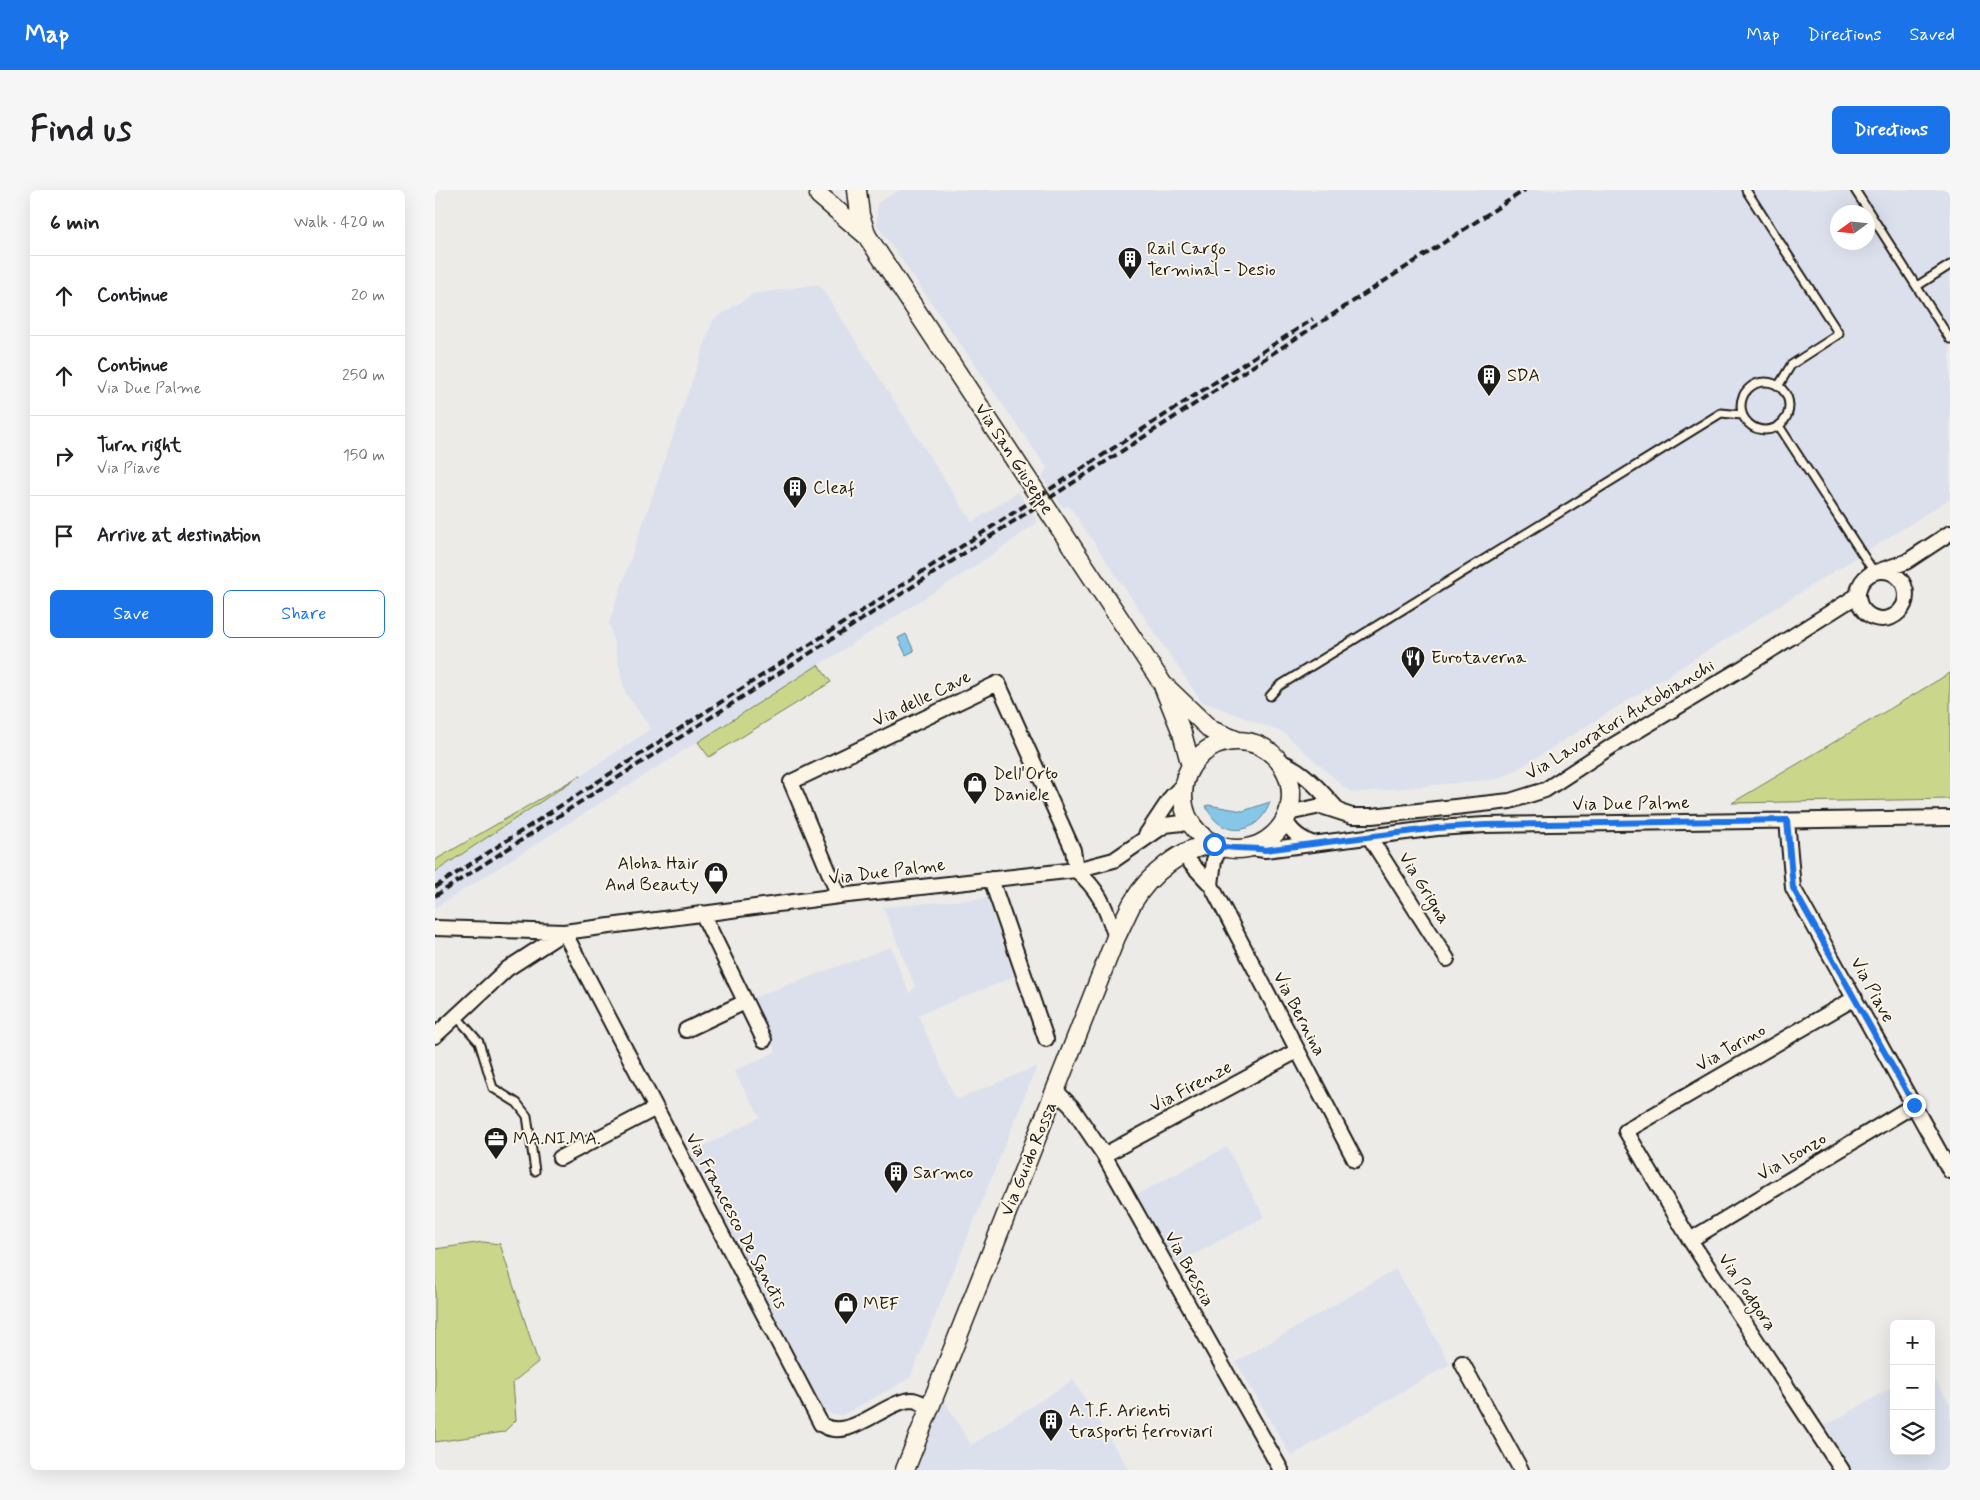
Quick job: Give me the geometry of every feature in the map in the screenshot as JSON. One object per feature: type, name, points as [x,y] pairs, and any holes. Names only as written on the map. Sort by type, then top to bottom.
[{"type":"street","points":[[817,192],[826,199],[835,201],[844,200],[857,190]]},
{"type":"street","name":"Via San Giuseppe","points":[[857,190],[860,215],[867,236],[1162,683],[1182,733],[1191,766]]},
{"type":"street","name":"Via San Giuseppe","points":[[817,192],[867,236]]},
{"type":"street","points":[[1878,571],[1897,575],[1906,588],[1905,605],[1901,612],[1894,617],[1878,619],[1864,611],[1860,606],[1858,595],[1862,581],[1878,571],[1906,562],[1950,533]]},
{"type":"street","points":[[1897,575],[1906,562]]},
{"type":"street","name":"Via Lavoratori Autobianchi","points":[[1287,816],[1321,806],[1353,816],[1387,814],[1510,801],[1545,790],[1612,746],[1842,607],[1858,595]]},
{"type":"street","points":[[1842,607],[1864,611]]},
{"type":"street","name":"Via delle Cave","points":[[839,896],[791,782],[998,683],[1073,850],[1076,870]]},
{"type":"street","name":"Via San Giuseppe","points":[[1162,683],[1211,730],[1236,740]]},
{"type":"street","points":[[1279,761],[1290,785],[1291,799],[1287,816],[1272,836],[1264,842],[1250,848],[1241,849],[1217,846],[1207,840],[1192,826],[1185,813],[1183,796],[1183,785],[1191,766],[1206,750],[1219,743],[1236,740],[1253,743],[1263,748],[1279,761],[1291,766],[1302,774],[1339,811]]},
{"type":"street","name":"Via Due Palme","points":[[1141,842],[1172,796],[1183,785]]},
{"type":"street","points":[[1287,816],[1293,832],[1300,838],[1313,844]]},
{"type":"street","name":"Via Due Palme","points":[[1250,848],[1265,850],[1437,828],[1485,825],[1950,818]]},
{"type":"street","name":"Via Piave","points":[[1787,820],[1793,888],[1950,1171]]},
{"type":"street","name":"Via Due Palme","points":[[563,932],[839,896],[1076,870],[1114,860],[1165,825],[1182,823],[1192,826]]},
{"type":"street","name":"Via Guido Rossa","points":[[1178,858],[1192,826]]},
{"type":"street","name":"Via Grigna","points":[[1370,838],[1447,959]]},
{"type":"street","name":"Via Guido Rossa","points":[[905,1470],[1116,937],[1133,902],[1158,873],[1178,858],[1203,845],[1217,846]]},
{"type":"street","points":[[1211,885],[1217,846]]},
{"type":"street","name":"Via Bernina","points":[[1178,858],[1211,885],[1355,1160]]},
{"type":"street","points":[[1076,870],[1092,884],[1105,906],[1116,937]]},
{"type":"street","points":[[991,879],[1046,1039]]},
{"type":"street","points":[[703,913],[763,1040]]},
{"type":"street","points":[[435,928],[563,932]]},
{"type":"street","points":[[435,1036],[507,969],[563,932]]},
{"type":"street","name":"Via Francesco De Sanctis","points":[[563,932],[821,1424],[832,1429],[845,1428],[897,1404],[913,1400],[930,1408]]},
{"type":"street","name":"Via Torino","points":[[1626,1131],[1855,998]]},
{"type":"street","points":[[686,1030],[745,1002]]},
{"type":"street","name":"Via Firenze","points":[[1104,1155],[1297,1051]]},
{"type":"street","name":"Via Brescia","points":[[1056,1091],[1071,1106],[1104,1155],[1281,1470]]},
{"type":"street","name":"Via Isonzo","points":[[1690,1240],[1914,1105]]},
{"type":"street","points":[[560,1158],[656,1108]]},
{"type":"street","name":"Via Podgora","points":[[1626,1131],[1690,1240],[1842,1470]]},
{"type":"street","points":[[1462,1363],[1521,1470]]},
{"type":"lane","points":[[1746,190],[1839,334],[1791,365],[1779,385]]},
{"type":"lane","points":[[1855,190],[1950,340]]},
{"type":"lane","points":[[1917,286],[1950,265]]},
{"type":"lane","points":[[1764,381],[1779,385],[1785,391],[1790,406],[1789,414],[1779,426],[1773,429],[1758,429],[1746,422],[1741,400],[1750,386],[1764,381]]},
{"type":"lane","points":[[1270,696],[1279,686],[1721,413],[1743,415]]},
{"type":"lane","points":[[1779,426],[1878,571]]},
{"type":"lane","points":[[456,1016],[479,1042],[493,1088],[517,1103],[527,1116],[535,1172]]},
{"type":"shaded area","points":[[900,190],[1950,190],[1950,499],[1518,769],[1498,779],[1353,793],[1284,733],[1201,701],[1069,506],[1062,507],[1042,477],[1047,468],[877,225],[877,203]]},
{"type":"shaded area","points":[[819,284],[972,522],[1018,492],[1038,522],[980,563],[435,908],[435,872],[651,729],[625,692],[609,622],[713,320],[753,294]]},
{"type":"shaded area","points":[[987,898],[1014,977],[918,1015],[956,1100],[1037,1066],[910,1378],[843,1415],[833,1415],[824,1410],[691,1153],[760,1117],[734,1071],[776,1052],[752,998],[891,947],[909,993],[915,987],[883,907]]},
{"type":"shaded area","points":[[1227,1147],[1264,1217],[1175,1265],[1136,1195]]},
{"type":"shaded area","points":[[1396,1269],[1450,1364],[1291,1456],[1236,1362]]},
{"type":"shaded area","points":[[1073,1380],[1129,1470],[916,1470],[944,1400],[971,1445]]},
{"type":"shaded area","points":[[1935,1380],[1950,1404],[1950,1470],[1853,1470],[1825,1426],[1890,1388],[1890,1455],[1935,1455]]},
{"type":"green space","points":[[818,665],[831,682],[709,757],[698,742]]},
{"type":"green space","points":[[1950,673],[1950,799],[1732,803]]},
{"type":"green space","points":[[581,775],[435,872],[435,860]]},
{"type":"green space","points":[[483,1242],[500,1244],[538,1362],[513,1382],[516,1420],[504,1432],[435,1442],[435,1249]]},
{"type":"water","points":[[906,634],[914,651],[906,655],[898,638]]},
{"type":"water","points":[[1270,802],[1265,813],[1257,822],[1239,830],[1230,829],[1220,824],[1212,817],[1206,806],[1243,811]]},
{"type":"railway","points":[[435,896],[1525,190]]},
{"type":"railway","points":[[435,887],[1313,319]]},
{"type":"place","name":"Rail Cargo Terminal - Desio","points":[[1130,280]]},
{"type":"place","name":"SDA","points":[[1489,397]]},
{"type":"place","name":"Cleaf","points":[[795,509]]},
{"type":"place","name":"Eurotaverna","points":[[1413,679]]},
{"type":"place","name":"Dell'Orto Daniele","points":[[975,805]]},
{"type":"place","name":"Aloha Hair And Beauty","points":[[716,895]]},
{"type":"place","name":"MA.NI.MA.","points":[[496,1160]]},
{"type":"place","name":"Sarmco","points":[[896,1194]]},
{"type":"place","name":"MEF","points":[[846,1325]]},
{"type":"place","name":"A.T.F. Arienti trasporti ferroviari","points":[[1051,1442]]},
{"type":"route","points":[[1214,844],[1225,848],[1265,850],[1437,828],[1485,825],[1787,820],[1793,888],[1914,1105]]}]
